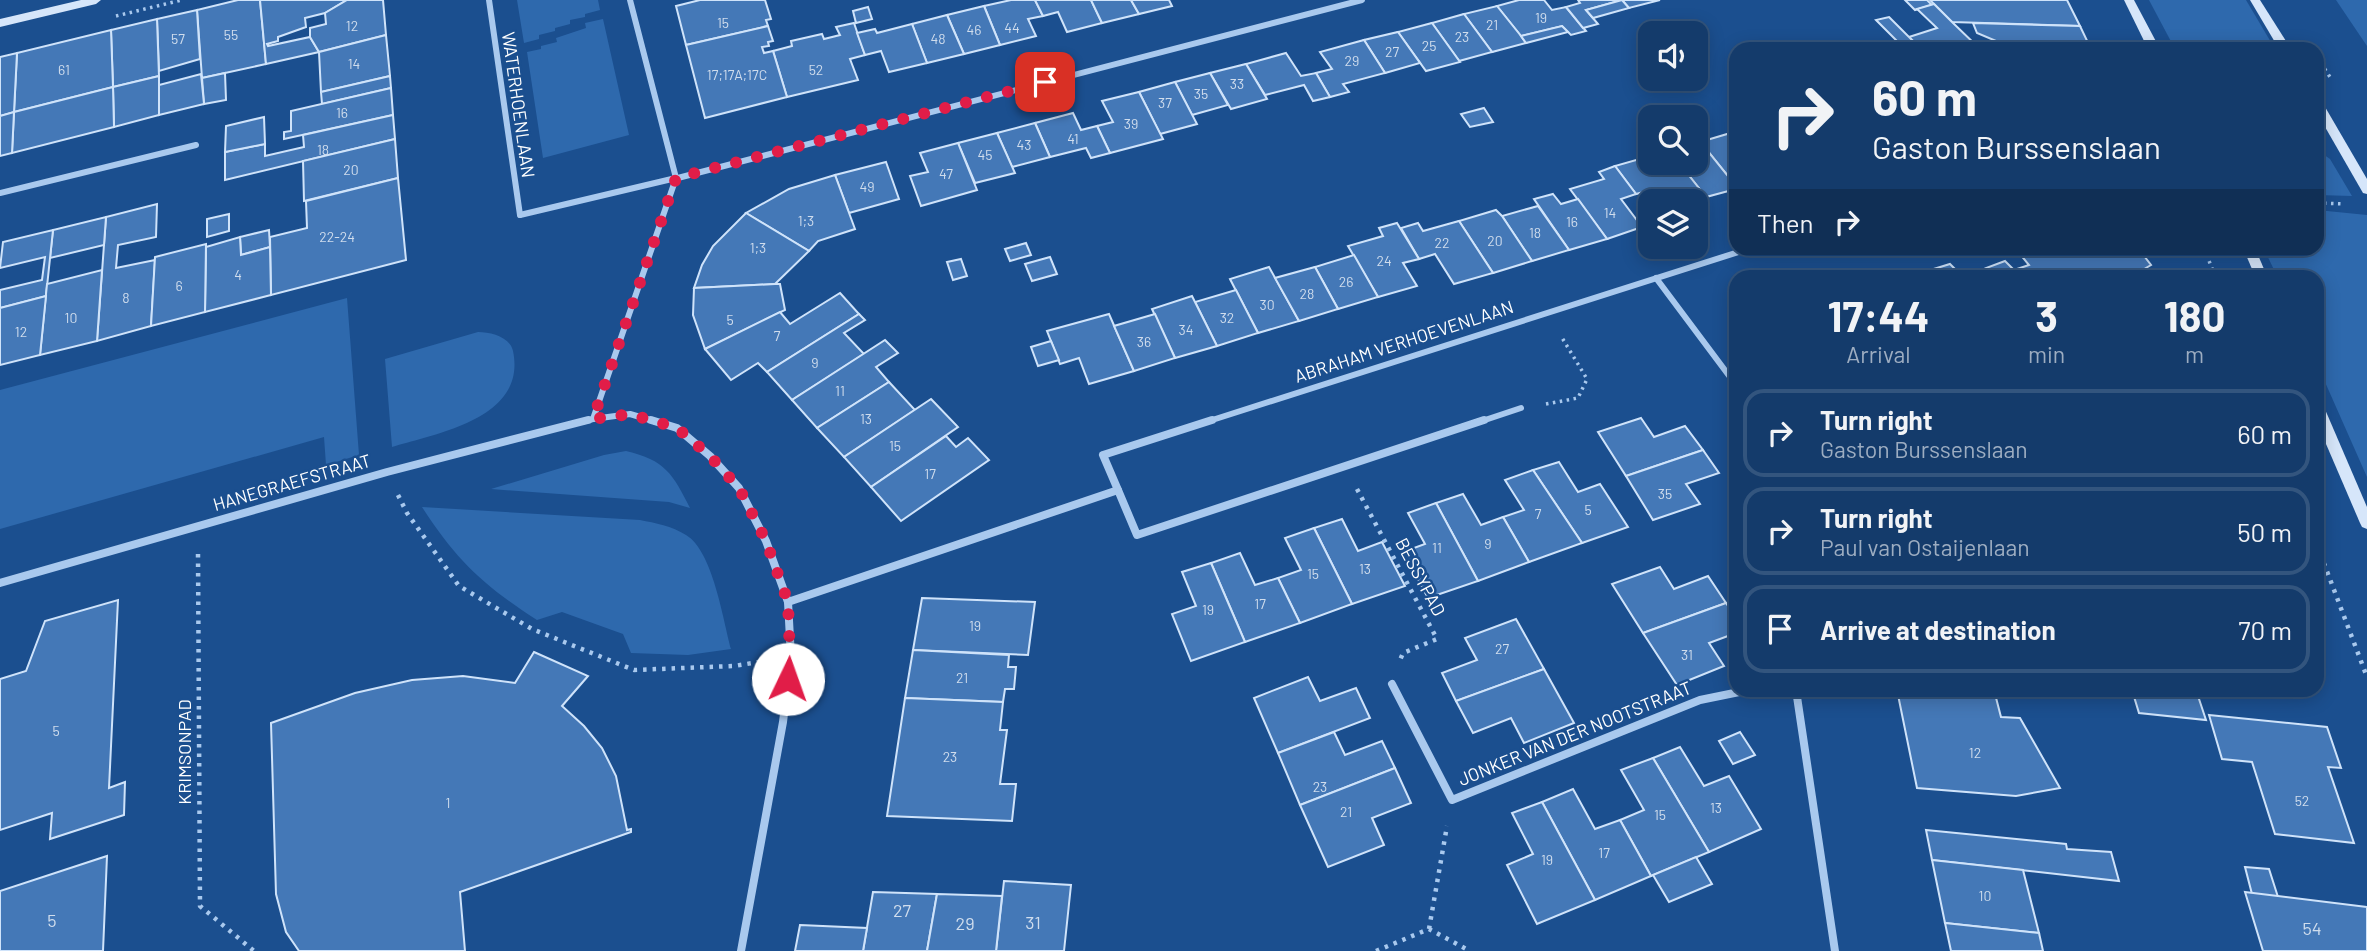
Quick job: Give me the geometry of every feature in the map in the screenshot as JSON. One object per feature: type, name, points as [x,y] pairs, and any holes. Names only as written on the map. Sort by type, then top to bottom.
[{"type":"street","points":[[0,23],[96,0]]},
{"type":"street","name":"WATERHOENLAAN","points":[[489,0],[520,215],[676,178]]},
{"type":"street","points":[[593,419],[676,178],[630,0]]},
{"type":"street","points":[[676,178],[1362,0]]},
{"type":"street","points":[[2129,0],[2150,42]]},
{"type":"street","points":[[2255,0],[2281,42]]},
{"type":"street","points":[[2324,126],[2367,190]]},
{"type":"street","points":[[0,193],[196,145]]},
{"type":"street","name":"ABRAHAM VERHOEVENLAAN","points":[[1521,408],[1137,535],[1103,455],[1729,255]]},
{"type":"street","points":[[1656,278],[1729,376]]},
{"type":"street","name":"HANEGRAEFSTRAAT","points":[[0,583],[387,472],[593,419],[630,414],[677,428],[710,456],[739,488],[766,541],[788,602],[790,657],[783,722],[741,951]]},
{"type":"street","points":[[2324,423],[2367,523]]},
{"type":"street","points":[[788,602],[1118,490]]},
{"type":"street","name":"JONKER VAN DER NOOTSTRAAT","points":[[1392,684],[1452,800],[1700,700],[1729,694]]},
{"type":"street","name":"JONKER VAN DER NOOTSTRAAT","points":[[1797,697],[1835,951]]},
{"type":"path","points":[[1521,408],[1578,398],[1587,379],[1548,313]]},
{"type":"path","name":"BESSYPAD","points":[[1345,467],[1437,639],[1402,653],[1392,684]]},
{"type":"path","points":[[387,472],[407,513],[459,586],[532,629],[634,670],[734,666],[790,657]]},
{"type":"path","name":"KRIMSONPAD","points":[[197,527],[200,906],[254,951]]},
{"type":"path","points":[[2324,563],[2367,677]]},
{"type":"path","points":[[1429,929],[1452,800]]},
{"type":"path","points":[[1376,951],[1429,929]]},
{"type":"path","points":[[1429,929],[1470,951]]},
{"type":"shaded area","points":[[517,0],[598,0],[600,10],[570,20],[570,24],[524,43]]},
{"type":"shaded area","points":[[2149,0],[2246,0],[2271,42],[2171,42]]},
{"type":"shaded area","points":[[2336,0],[2367,0],[2367,46]]},
{"type":"shaded area","points":[[603,19],[629,135],[543,158],[527,52],[541,49],[541,46],[557,42],[556,38],[586,28],[585,23]]},
{"type":"shaded area","points":[[2324,155],[2330,159],[2352,196],[2324,195]]},
{"type":"shaded area","points":[[2324,211],[2367,215],[2367,477],[2324,380],[2324,270],[2274,270],[2267,256],[2324,256]]},
{"type":"shaded area","points":[[347,298],[359,455],[326,465],[324,437],[0,529],[0,390]]},
{"type":"shaded area","points":[[478,332],[499,336],[511,346],[514,374],[507,392],[493,407],[475,419],[433,436],[392,447],[385,359]]},
{"type":"shaded area","points":[[626,451],[650,459],[666,470],[673,477],[690,508],[669,502],[491,489],[604,455]]},
{"type":"shaded area","points":[[422,507],[640,520],[675,529],[695,543],[710,570],[731,649],[688,655],[631,653],[623,634],[562,612],[537,620],[472,571],[447,543]]},
{"type":"building","points":[[238,0],[260,0],[266,64],[202,78],[197,10]]},
{"type":"building","points":[[260,0],[347,0],[325,13],[305,18],[306,27],[267,44],[268,46],[310,37],[319,52],[266,64]]},
{"type":"building","points":[[347,0],[383,0],[386,35],[319,52],[310,37],[310,28],[326,24],[325,13]]},
{"type":"building","points":[[700,0],[765,0],[771,19],[766,20],[768,26],[686,45],[676,6]]},
{"type":"building","points":[[1011,0],[1035,0],[1043,16],[1028,19],[1036,36],[1000,45],[984,6]]},
{"type":"building","points":[[1035,0],[1091,0],[1102,23],[1067,32],[1058,12],[1043,16]]},
{"type":"building","points":[[1091,0],[1131,0],[1139,14],[1102,23]]},
{"type":"building","points":[[1131,0],[1169,0],[1172,6],[1139,14]]},
{"type":"building","points":[[1519,0],[1544,0],[1552,10],[1566,7],[1586,31],[1571,35],[1562,26],[1521,36],[1497,6]]},
{"type":"building","points":[[1578,0],[1622,0],[1586,10],[1598,24],[1583,28],[1566,7],[1580,3]]},
{"type":"building","points":[[1622,0],[1660,0],[1629,8]]},
{"type":"building","points":[[1622,0],[1629,8],[1593,18],[1586,10]]},
{"type":"building","points":[[1905,0],[1927,0],[1932,5],[1915,10]]},
{"type":"building","points":[[1930,0],[2067,0],[2080,26],[1952,22]]},
{"type":"building","points":[[1934,4],[1973,42],[1914,42],[1909,37],[1937,28],[1917,9]]},
{"type":"building","points":[[984,6],[1000,45],[964,54],[947,15]]},
{"type":"building","points":[[1497,6],[1526,43],[1492,52],[1464,14]]},
{"type":"building","points":[[868,7],[872,19],[856,23],[853,11]]},
{"type":"building","points":[[197,10],[200,59],[159,71],[157,19]]},
{"type":"building","points":[[1464,14],[1492,52],[1459,61],[1432,23]]},
{"type":"building","points":[[947,15],[964,54],[927,63],[912,24]]},
{"type":"building","points":[[1889,17],[1914,42],[1898,42],[1876,20]]},
{"type":"building","points":[[157,19],[159,76],[113,87],[111,30]]},
{"type":"building","points":[[854,23],[865,55],[850,59],[858,80],[787,97],[773,51],[792,46],[791,41],[822,34],[824,39],[840,35],[836,27]]},
{"type":"building","points":[[1432,23],[1460,62],[1426,71],[1398,32]]},
{"type":"building","points":[[1973,23],[2080,26],[2088,42],[1998,42],[1977,33]]},
{"type":"building","points":[[912,24],[927,63],[889,72],[881,51],[865,55],[857,33],[875,29],[877,33]]},
{"type":"building","points":[[768,26],[773,41],[768,42],[769,46],[762,47],[764,53],[773,51],[787,97],[705,118],[686,45]]},
{"type":"building","points":[[1562,26],[1568,32],[1526,43],[1521,36]]},
{"type":"building","points":[[111,30],[113,87],[14,112],[17,53]]},
{"type":"building","points":[[1398,32],[1420,63],[1385,73],[1364,40]]},
{"type":"building","points":[[386,35],[390,76],[321,92],[319,52]]},
{"type":"building","points":[[1364,40],[1385,73],[1343,84],[1349,92],[1330,97],[1316,73],[1332,69],[1320,52]]},
{"type":"building","points":[[17,53],[14,112],[0,116],[0,57]]},
{"type":"building","points":[[1286,53],[1301,76],[1316,73],[1330,97],[1313,101],[1304,85],[1265,95],[1246,64]]},
{"type":"building","points":[[1246,64],[1267,99],[1231,109],[1210,73]]},
{"type":"building","points":[[225,73],[226,100],[204,104],[202,78]]},
{"type":"building","points":[[1210,73],[1228,105],[1192,115],[1175,82]]},
{"type":"building","points":[[201,74],[204,104],[159,115],[159,85]]},
{"type":"building","points":[[159,76],[159,115],[114,127],[113,87]]},
{"type":"building","points":[[390,76],[391,88],[322,104],[321,92]]},
{"type":"building","points":[[1175,82],[1197,124],[1160,134],[1139,92]]},
{"type":"building","points":[[113,87],[114,127],[12,153],[14,112]]},
{"type":"building","points":[[391,88],[393,115],[284,139],[284,132],[291,131],[291,111]]},
{"type":"building","points":[[1139,92],[1163,139],[1110,153],[1097,126],[1113,122],[1102,101]]},
{"type":"building","points":[[1484,108],[1493,122],[1470,127],[1461,114]]},
{"type":"building","points":[[14,112],[12,153],[0,156],[0,116]]},
{"type":"building","points":[[1073,113],[1081,130],[1097,126],[1110,153],[1091,158],[1086,148],[1050,157],[1035,123]]},
{"type":"building","points":[[393,115],[395,139],[225,180],[225,152],[265,144],[265,156],[304,147],[303,135]]},
{"type":"building","points":[[264,117],[265,144],[225,152],[226,126]]},
{"type":"building","points":[[1035,123],[1050,157],[1012,167],[997,133]]},
{"type":"building","points":[[997,133],[1015,173],[975,183],[958,143]]},
{"type":"building","points":[[1729,133],[1729,177],[1708,152],[1708,140]]},
{"type":"building","points":[[395,139],[398,178],[304,201],[303,161]]},
{"type":"building","points":[[958,143],[977,190],[921,206],[910,176],[928,172],[920,153]]},
{"type":"building","points":[[1708,151],[1729,177],[1729,191],[1708,196],[1708,189],[1700,189],[1689,175],[1708,175]]},
{"type":"building","points":[[1638,159],[1638,175],[1689,175],[1700,189],[1638,189],[1636,194],[1615,166]]},
{"type":"building","points":[[886,162],[899,199],[849,213],[835,175]]},
{"type":"building","points":[[1615,166],[1636,194],[1621,199],[1638,222],[1638,228],[1607,239],[1570,189],[1604,179],[1599,172]]},
{"type":"building","points":[[835,175],[855,229],[818,241],[809,251],[746,213],[789,189]]},
{"type":"building","points":[[398,178],[406,260],[271,295],[270,237],[307,228],[306,201]]},
{"type":"building","points":[[1553,194],[1561,204],[1578,199],[1607,239],[1569,250],[1534,199]]},
{"type":"building","points":[[157,204],[156,237],[118,245],[116,268],[155,260],[151,326],[97,341],[106,217]]},
{"type":"building","points":[[1538,206],[1569,250],[1532,261],[1502,216]]},
{"type":"building","points":[[1496,210],[1532,261],[1493,273],[1459,221]]},
{"type":"building","points":[[746,213],[809,251],[775,284],[694,288],[702,265],[713,246]]},
{"type":"building","points":[[229,214],[229,231],[207,237],[207,219]]},
{"type":"building","points":[[106,217],[104,245],[50,258],[53,230]]},
{"type":"building","points":[[1459,221],[1493,273],[1454,284],[1435,254],[1419,259],[1401,228],[1418,223],[1423,231]]},
{"type":"building","points":[[1397,223],[1419,259],[1403,263],[1417,286],[1378,297],[1348,246],[1383,236],[1379,228]]},
{"type":"building","points":[[53,230],[46,296],[0,308],[0,290],[42,280],[45,257],[0,268],[3,242]]},
{"type":"building","points":[[269,230],[270,247],[241,255],[240,237]]},
{"type":"building","points":[[240,237],[241,255],[270,247],[271,295],[205,312],[206,247]]},
{"type":"building","points":[[1026,243],[1031,255],[1010,261],[1005,249]]},
{"type":"building","points":[[206,244],[205,312],[151,326],[155,257]]},
{"type":"building","points":[[1354,255],[1378,297],[1338,309],[1315,267]]},
{"type":"building","points":[[2022,256],[2144,256],[2151,265],[2142,270],[2014,270],[2029,265]]},
{"type":"building","points":[[1050,257],[1057,274],[1032,281],[1025,264]]},
{"type":"building","points":[[961,259],[967,276],[953,280],[947,262]]},
{"type":"building","points":[[2005,261],[2014,270],[1988,270],[1986,268]]},
{"type":"building","points":[[1950,264],[1956,270],[1930,270]]},
{"type":"building","points":[[1269,267],[1299,321],[1258,333],[1230,279]]},
{"type":"building","points":[[1315,267],[1338,309],[1299,321],[1275,278]]},
{"type":"building","points":[[102,270],[97,341],[40,355],[47,284]]},
{"type":"building","points":[[780,284],[785,310],[705,349],[693,315],[694,288]]},
{"type":"building","points":[[1236,290],[1258,333],[1217,346],[1195,302]]},
{"type":"building","points":[[840,293],[859,314],[767,372],[758,363],[731,380],[705,349],[780,312],[790,324]]},
{"type":"building","points":[[46,296],[40,355],[0,365],[0,308]]},
{"type":"building","points":[[1192,296],[1217,346],[1175,358],[1152,309]]},
{"type":"building","points":[[859,314],[865,320],[844,333],[864,354],[792,400],[767,372]]},
{"type":"building","points":[[1109,314],[1134,371],[1089,384],[1079,358],[1060,364],[1047,331]]},
{"type":"building","points":[[1155,314],[1175,358],[1134,371],[1114,326]]},
{"type":"building","points":[[885,340],[898,353],[876,367],[889,382],[817,428],[792,400]]},
{"type":"building","points":[[1051,341],[1059,360],[1038,366],[1031,347]]},
{"type":"building","points":[[889,382],[915,410],[844,457],[817,428]]},
{"type":"building","points":[[931,399],[958,427],[871,487],[844,457]]},
{"type":"building","points":[[1641,418],[1654,437],[1685,426],[1703,450],[1626,476],[1598,432]]},
{"type":"building","points":[[946,436],[956,447],[968,438],[989,460],[901,521],[871,487]]},
{"type":"building","points":[[1703,450],[1719,473],[1686,484],[1700,504],[1653,520],[1626,476]]},
{"type":"building","points":[[1559,462],[1578,492],[1600,484],[1628,527],[1582,543],[1533,470]]},
{"type":"building","points":[[1533,470],[1582,543],[1529,562],[1503,517],[1524,510],[1505,480]]},
{"type":"building","points":[[1463,494],[1481,525],[1503,517],[1529,562],[1478,581],[1436,503]]},
{"type":"building","points":[[1436,503],[1478,581],[1428,598],[1403,552],[1425,544],[1408,513]]},
{"type":"building","points":[[1342,519],[1358,551],[1382,542],[1405,586],[1352,604],[1314,528]]},
{"type":"building","points":[[1314,528],[1352,604],[1300,623],[1278,578],[1301,570],[1285,538]]},
{"type":"building","points":[[1240,553],[1255,585],[1278,578],[1300,623],[1245,642],[1211,563]]},
{"type":"building","points":[[1211,563],[1245,642],[1191,661],[1172,614],[1196,606],[1182,572]]},
{"type":"building","points":[[1660,567],[1674,589],[1708,576],[1726,603],[1643,633],[1612,584]]},
{"type":"building","points":[[922,598],[1035,602],[1028,655],[913,650]]},
{"type":"building","points":[[118,600],[109,788],[125,782],[124,815],[50,839],[52,813],[0,830],[0,679],[26,671],[45,621]]},
{"type":"building","points":[[1726,603],[1729,608],[1729,636],[1709,643],[1724,666],[1677,685],[1643,633]]},
{"type":"building","points":[[1516,619],[1544,669],[1456,701],[1442,673],[1477,660],[1465,638]]},
{"type":"building","points":[[913,650],[1009,655],[1008,667],[1016,667],[1014,689],[1005,689],[1003,702],[905,698]]},
{"type":"building","points":[[534,652],[588,676],[562,706],[584,726],[602,748],[616,776],[627,830],[631,829],[631,832],[460,892],[465,951],[299,951],[286,932],[276,894],[271,723],[355,693],[412,680],[463,676],[515,683]]},
{"type":"building","points":[[1544,669],[1574,723],[1524,743],[1511,718],[1473,733],[1456,701]]},
{"type":"building","points":[[1308,677],[1320,701],[1356,688],[1370,718],[1278,753],[1254,698]]},
{"type":"building","points":[[1898,697],[1996,697],[2001,717],[2020,718],[2060,788],[2016,796],[1917,788]]},
{"type":"building","points":[[2134,697],[2198,697],[2206,720],[2139,713]]},
{"type":"building","points":[[905,698],[1003,702],[1000,730],[1007,730],[1000,784],[1016,784],[1012,821],[887,816]]},
{"type":"building","points":[[2209,715],[2327,727],[2341,768],[2328,767],[2354,843],[2275,834],[2252,762],[2222,759]]},
{"type":"building","points":[[1334,732],[1345,755],[1382,741],[1395,768],[1300,805],[1278,753]]},
{"type":"building","points":[[1740,732],[1755,755],[1733,764],[1719,741]]},
{"type":"building","points":[[1680,747],[1704,786],[1729,776],[1761,829],[1709,852],[1653,758]]},
{"type":"building","points":[[1653,758],[1709,852],[1651,876],[1620,820],[1644,810],[1621,770]]},
{"type":"building","points":[[1395,768],[1411,803],[1372,818],[1384,845],[1328,867],[1300,805]]},
{"type":"building","points":[[1573,789],[1595,829],[1620,820],[1651,876],[1595,900],[1542,802]]},
{"type":"building","points":[[1542,802],[1595,900],[1537,924],[1507,865],[1533,854],[1512,813]]},
{"type":"building","points":[[1926,830],[2066,844],[2067,849],[2111,852],[2119,881],[1932,860]]},
{"type":"building","points":[[107,856],[103,951],[0,951],[0,891]]},
{"type":"building","points":[[1696,857],[1712,884],[1669,902],[1653,875]]},
{"type":"building","points":[[1932,860],[2023,870],[2039,933],[1945,923]]},
{"type":"building","points":[[2245,867],[2269,869],[2278,897],[2252,894]]},
{"type":"building","points":[[1004,881],[1071,885],[1064,951],[996,951]]},
{"type":"building","points":[[873,892],[937,894],[927,951],[863,951]]},
{"type":"building","points":[[2245,892],[2367,907],[2367,951],[2263,951]]},
{"type":"building","points":[[937,894],[1002,896],[996,951],[927,951]]},
{"type":"building","points":[[1945,923],[2039,933],[2043,951],[1951,951]]},
{"type":"building","points":[[800,925],[867,928],[863,951],[795,951]]},
{"type":"route","points":[[788,679],[788,602],[766,541],[739,488],[710,456],[677,428],[630,414],[593,419],[676,178],[1045,82]]}]
